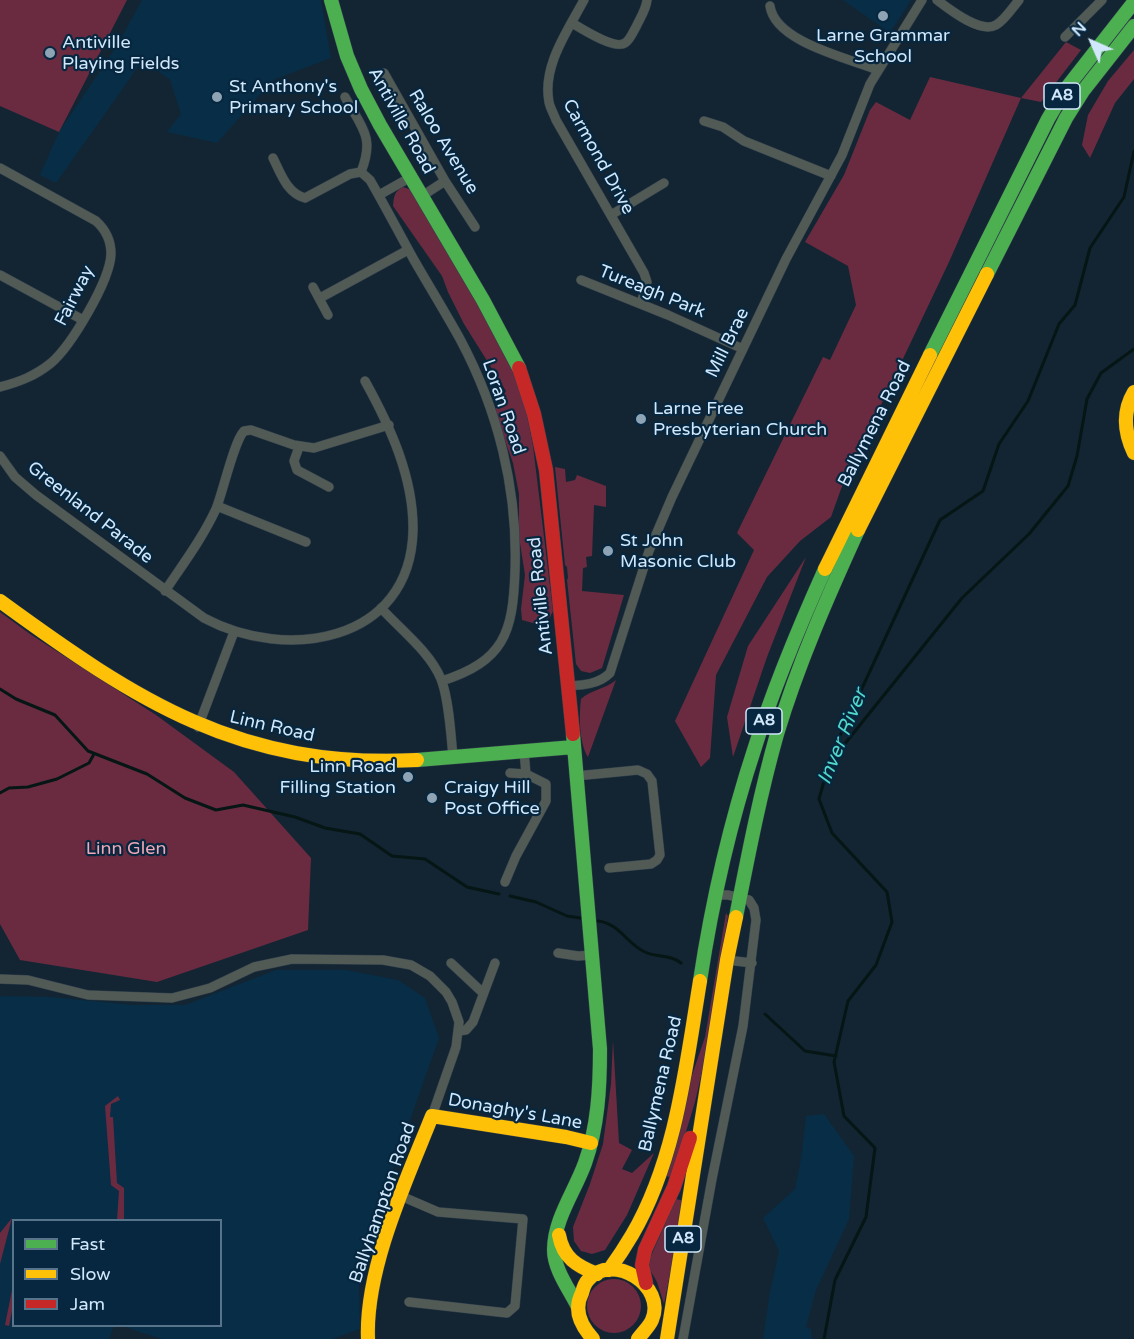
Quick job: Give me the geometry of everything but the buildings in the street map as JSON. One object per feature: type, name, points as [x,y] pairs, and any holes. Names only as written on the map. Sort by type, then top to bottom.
[{"type":"main road","name":"Antiville Road","points":[[331,0],[347,56],[361,88],[517,364],[534,414],[546,470],[569,686],[597,999],[601,1073],[598,1111],[591,1143],[558,1230],[554,1250],[555,1259],[577,1305],[578,1318],[583,1329],[593,1339]]},
{"type":"main road","name":"Ballymena Road","points":[[603,1272],[632,1237],[652,1189],[668,1140],[691,1043],[716,895],[726,850],[754,747],[785,661],[839,537],[1048,119],[1081,68],[1134,2]]},
{"type":"main road","name":"Ballymena Road","points":[[667,1339],[704,1111],[712,1047],[739,897],[763,784],[795,679],[859,527],[1066,118],[1083,91],[1134,26]]},
{"type":"main road","points":[[1134,392],[1125,417],[1127,440],[1134,453]]},
{"type":"main road","name":"Linn Road","points":[[0,601],[100,673],[142,698],[198,727],[250,743],[322,757],[398,761],[574,747]]},
{"type":"main road","name":"A8","points":[[644,1336],[653,1318],[654,1306],[642,1265],[645,1250],[686,1156],[712,1047]]},
{"type":"main road","name":"Donaghy's Lane","points":[[432,1116],[591,1143]]},
{"type":"main road","name":"Ballyhampton Road","points":[[368,1339],[368,1302],[375,1271],[432,1116]]},
{"type":"main road","points":[[558,1230],[560,1242],[569,1260],[575,1265],[603,1272],[629,1271],[646,1283]]},
{"type":"main road","name":"A8","points":[[577,1305],[580,1293],[587,1282],[603,1272]]},
{"type":"street","name":"Carmond Drive","points":[[584,0],[552,63],[549,101],[556,120],[647,282],[641,304]]},
{"type":"street","points":[[572,23],[610,43],[620,45],[626,43],[632,35],[647,0]]},
{"type":"street","name":"Mill Brae","points":[[569,686],[596,682],[610,673],[659,525],[786,260],[831,176],[862,101],[878,70],[922,0]]},
{"type":"street","points":[[936,0],[961,18],[990,26],[997,24],[1019,0]]},
{"type":"street","points":[[1065,37],[1102,0]]},
{"type":"street","points":[[770,6],[777,23],[795,38],[878,70]]},
{"type":"street","name":"Raloo Avenue","points":[[384,73],[445,181],[475,227]]},
{"type":"street","points":[[273,158],[290,190],[299,196],[308,198],[350,174],[361,172],[368,141],[345,97]]},
{"type":"street","points":[[704,121],[723,127],[749,143],[831,176]]},
{"type":"street","name":"Fairway","points":[[0,168],[85,214],[107,235],[111,253],[108,270],[84,320],[70,342],[52,362],[25,379],[0,387]]},
{"type":"street","name":"Loran Road","points":[[361,172],[368,177],[379,195],[460,340],[488,402],[505,456],[514,515],[516,552],[511,616],[500,645],[483,662],[473,670],[442,681]]},
{"type":"street","points":[[379,195],[411,177]]},
{"type":"street","points":[[422,196],[445,181]]},
{"type":"street","points":[[611,215],[664,183]]},
{"type":"street","points":[[320,298],[408,250]]},
{"type":"street","points":[[0,275],[84,320]]},
{"type":"street","name":"Tureagh Park","points":[[581,280],[743,349]]},
{"type":"street","points":[[313,287],[328,315]]},
{"type":"street","points":[[365,381],[389,425],[409,492],[413,530],[412,549],[407,568],[381,608],[428,659],[442,681],[453,758]]},
{"type":"street","points":[[165,591],[198,544],[217,506],[239,438],[244,431],[253,430],[299,447],[320,447],[389,425]]},
{"type":"street","points":[[299,447],[294,462],[296,469],[303,475],[329,487]]},
{"type":"street","name":"Greenland Parade","points":[[0,456],[10,471],[29,489],[165,591],[204,618],[234,632],[280,640],[325,638],[351,628],[381,608]]},
{"type":"street","points":[[217,506],[306,542]]},
{"type":"street","points":[[198,727],[234,632]]},
{"type":"street","points":[[524,751],[526,774]]},
{"type":"street","points":[[576,776],[638,770],[647,774],[652,781],[661,851],[659,858],[651,864],[609,868]]},
{"type":"street","points":[[506,882],[516,856],[546,801],[546,784],[526,774],[510,773]]},
{"type":"street","points":[[683,1339],[743,1026],[755,945],[756,920],[754,908],[749,900],[716,895]]},
{"type":"street","points":[[558,954],[578,956],[593,954]]},
{"type":"street","points":[[0,979],[58,986],[88,995],[172,998],[210,988],[254,967],[275,961],[327,958],[398,961],[422,970],[440,984],[452,1002],[459,1022],[451,1062],[432,1116]]},
{"type":"street","points":[[727,960],[752,963]]},
{"type":"street","points":[[452,963],[483,993]]},
{"type":"street","points":[[459,1031],[466,1030],[473,1022],[495,963]]},
{"type":"street","points":[[401,1196],[438,1212],[523,1219],[515,1305],[507,1313],[409,1302]]},
{"type":"shaded area","name":"St Anthony's Primary School","points":[[142,0],[321,0],[331,58],[273,80],[217,143],[167,132],[181,114],[170,80],[143,60],[56,183],[40,175],[59,132],[118,44]]},
{"type":"shaded area","name":"Larne Grammar School","points":[[843,0],[911,0],[890,33]]},
{"type":"shaded area","points":[[276,970],[346,970],[398,980],[425,998],[439,1038],[392,1171],[359,1286],[360,1329],[332,1339],[163,1339],[139,1332],[126,1327],[222,1327],[222,1219],[12,1219],[12,1327],[114,1327],[109,1339],[0,1339],[0,996],[51,997],[133,1005],[185,1005]]},
{"type":"shaded area","points":[[824,1114],[854,1156],[849,1219],[816,1290],[806,1327],[811,1329],[812,1339],[763,1339],[779,1251],[763,1218],[795,1189],[806,1116]]},
{"type":"green space","name":"Antiville Playing Fields","points":[[0,0],[127,0],[59,132],[0,106]]},
{"type":"green space","points":[[1066,42],[1081,50],[1041,102],[1021,98]]},
{"type":"green space","points":[[1134,50],[1134,79],[1115,103],[1090,158],[1082,145],[1088,115],[1108,81]]},
{"type":"green space","points":[[930,77],[1021,98],[949,262],[841,489],[831,517],[800,541],[767,577],[716,675],[710,758],[701,767],[675,721],[754,550],[737,533],[823,357],[830,360],[856,305],[848,266],[805,242],[844,175],[870,110],[876,102],[910,120]]},
{"type":"green space","points":[[403,187],[412,190],[511,361],[525,405],[533,446],[553,611],[550,617],[540,625],[522,620],[525,575],[519,537],[519,494],[513,463],[495,412],[506,391],[464,324],[442,276],[393,206],[395,195]]},
{"type":"green space","points":[[555,467],[565,469],[566,482],[575,480],[577,475],[606,486],[606,507],[594,505],[592,556],[586,557],[587,567],[583,568],[582,591],[624,595],[602,668],[590,673],[581,671],[576,664]]},
{"type":"green space","points":[[806,557],[767,657],[733,757],[727,717],[748,646]]},
{"type":"green space","name":"Linn Glen","points":[[0,612],[30,634],[156,715],[234,772],[311,858],[308,930],[157,982],[20,960],[0,924]]},
{"type":"green space","points":[[616,680],[588,757],[581,737],[581,699]]},
{"type":"green space","points":[[726,913],[728,916],[710,1037],[695,1102],[672,1178],[664,1175],[690,1081],[705,1037]]},
{"type":"green space","points":[[613,1040],[619,1143],[632,1150],[622,1169],[632,1173],[654,1153],[627,1215],[605,1250],[592,1254],[581,1251],[574,1241],[573,1227],[603,1144],[611,1084]]},
{"type":"green space","points":[[118,1096],[120,1100],[111,1104],[110,1117],[113,1117],[117,1183],[124,1188],[124,1219],[117,1219],[119,1191],[111,1185],[105,1106]]},
{"type":"green space","points":[[676,1199],[685,1201],[664,1304],[657,1282],[649,1268],[651,1256]]},
{"type":"green space","points":[[12,1218],[0,1264],[0,1233]]},
{"type":"green space","points":[[609,1279],[619,1279],[629,1283],[637,1291],[641,1306],[637,1321],[629,1329],[619,1333],[609,1333],[599,1329],[591,1321],[587,1311],[587,1301],[591,1291],[599,1283]]},
{"type":"green space","points":[[12,1290],[9,1326],[5,1325]]},
{"type":"waterway","name":"Inver River","points":[[824,1339],[835,1280],[866,1217],[875,1148],[844,1116],[834,1062],[848,1001],[876,965],[892,922],[887,892],[832,833],[819,799],[832,753],[940,520],[983,491],[999,444],[1028,401],[1059,324],[1075,305],[1090,248],[1124,197],[1134,151]]},
{"type":"waterway","points":[[831,761],[962,598],[1029,534],[1068,486],[1077,456],[1087,399],[1101,373],[1134,349]]},
{"type":"waterway","points":[[0,689],[16,699],[55,715],[88,751],[147,774],[185,798],[216,810],[243,805],[295,817],[325,828],[360,834],[392,856],[425,859],[467,887],[499,894]]},
{"type":"waterway","points":[[0,793],[9,788],[28,787],[57,779],[89,763],[94,754]]},
{"type":"waterway","points":[[510,896],[536,902],[567,916],[580,918]]},
{"type":"waterway","points":[[598,921],[612,926],[645,952],[672,958],[681,963]]},
{"type":"waterway","points":[[765,1014],[805,1051],[836,1056]]},
{"type":"traffic: fast","points":[[331,0],[347,56],[361,89],[483,300],[519,368]]},
{"type":"traffic: fast","points":[[930,355],[1048,119],[1065,90],[1134,2]]},
{"type":"traffic: fast","points":[[987,274],[1066,118],[1083,91],[1134,26]]},
{"type":"traffic: fast","points":[[736,917],[760,802],[785,708],[804,656],[858,530]]},
{"type":"traffic: fast","points":[[700,981],[723,863],[746,776],[779,679],[825,569]]},
{"type":"traffic: fast","points":[[573,734],[600,1049],[599,1092],[593,1135],[581,1174],[557,1227],[554,1250],[562,1279],[577,1305]]},
{"type":"traffic: fast","points":[[417,760],[574,747]]},
{"type":"traffic: slow","points":[[858,530],[987,274]]},
{"type":"traffic: slow","points":[[825,569],[930,355]]},
{"type":"traffic: slow","points":[[1134,392],[1126,415],[1126,430],[1134,453]]},
{"type":"traffic: slow","points":[[0,601],[50,637],[145,698],[194,721],[243,740],[296,753],[354,760],[417,760]]},
{"type":"traffic: slow","points":[[667,1339],[727,960],[736,917]]},
{"type":"traffic: slow","points":[[609,1270],[647,1206],[659,1176],[684,1079],[700,981]]},
{"type":"traffic: slow","points":[[368,1339],[369,1312],[380,1255],[432,1116],[591,1143]]},
{"type":"traffic: slow","points":[[559,1235],[564,1250],[572,1260],[597,1274]]},
{"type":"traffic: slow","points":[[593,1339],[580,1318],[579,1299],[588,1280],[598,1272],[610,1269],[635,1276],[652,1295],[655,1307],[652,1320],[638,1339]]},
{"type":"traffic: jam","points":[[519,368],[534,414],[546,470],[573,734]]},
{"type":"traffic: jam","points":[[646,1283],[642,1265],[645,1250],[674,1187],[690,1138]]},
{"type":"place","name":"Larne Grammar School","points":[[883,16]]},
{"type":"place","name":"Antiville Playing Fields","points":[[50,53]]},
{"type":"place","name":"St Anthony's Primary School","points":[[217,97]]},
{"type":"place","name":"Larne Free Presbyterian Church","points":[[641,419]]},
{"type":"place","name":"St John Masonic Club","points":[[608,551]]},
{"type":"place","name":"Linn Road Filling Station","points":[[408,777]]},
{"type":"place","name":"Craigy Hill Post Office","points":[[432,798]]}]
